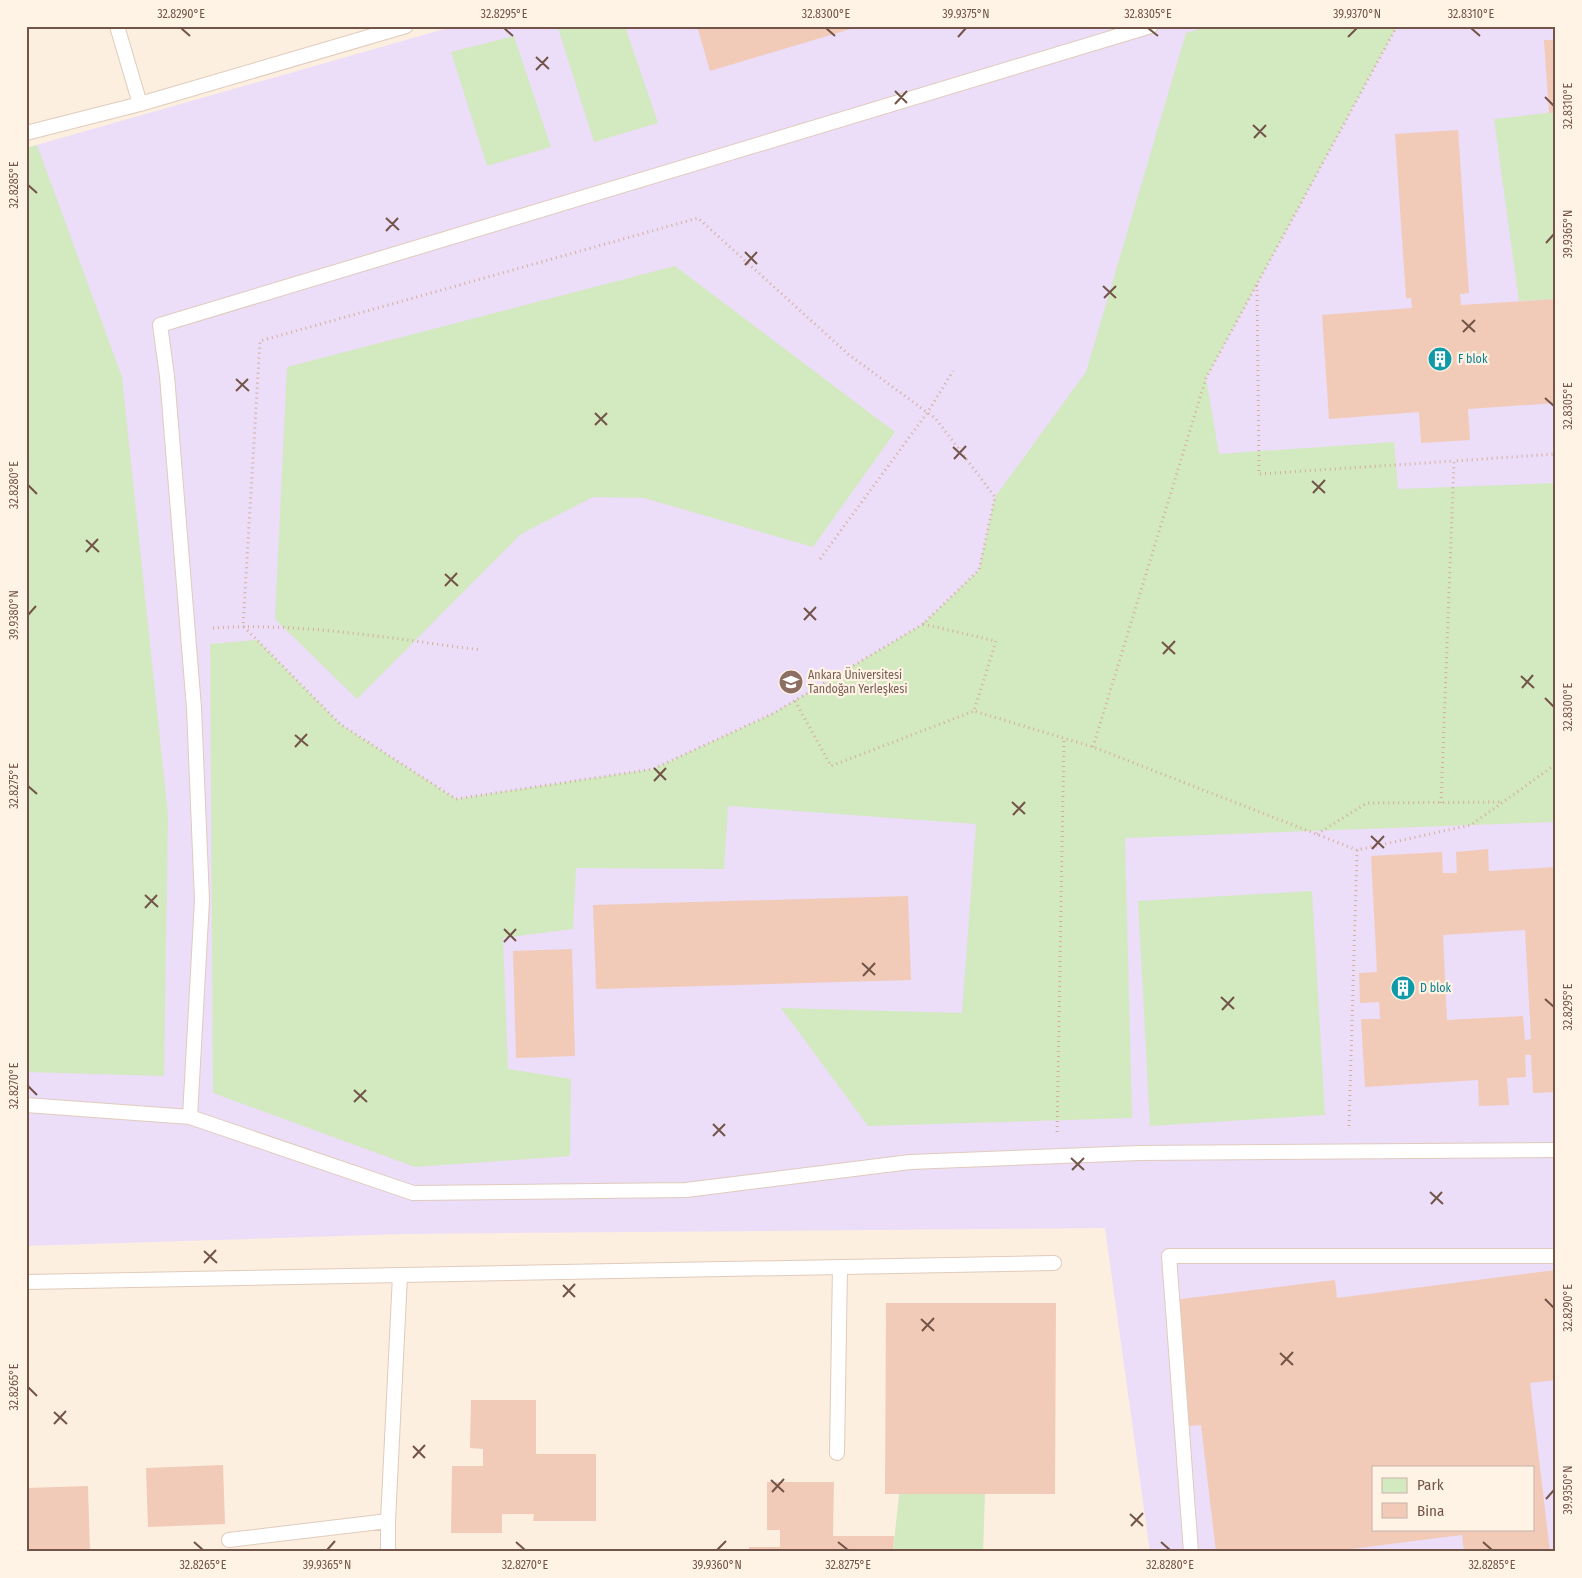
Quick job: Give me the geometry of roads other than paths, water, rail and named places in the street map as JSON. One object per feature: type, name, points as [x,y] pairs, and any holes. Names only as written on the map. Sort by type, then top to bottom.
[{"type":"lane","points":[[117,26],[140,104]]},
{"type":"lane","points":[[26,133],[140,104],[406,26]]},
{"type":"lane","points":[[190,1117],[202,900],[194,708],[167,376],[160,325],[1151,26]]},
{"type":"lane","points":[[26,1105],[190,1117],[413,1193],[686,1190],[910,1162],[1056,1156],[1348,1150],[1556,1150]]},
{"type":"lane","points":[[1190,1552],[1169,1256],[1556,1256]]},
{"type":"lane","points":[[26,1282],[1054,1263]]},
{"type":"lane","points":[[837,1453],[840,1267]]},
{"type":"lane","points":[[388,1552],[400,1275]]},
{"type":"lane","points":[[229,1540],[388,1521]]},
{"type":"place","name":"F blok","points":[[1440,359]]},
{"type":"place","name":"Ankara Üniversitesi Tandoğan Yerleşkesi","points":[[791,682]]},
{"type":"place","name":"D blok","points":[[1403,988]]}]
